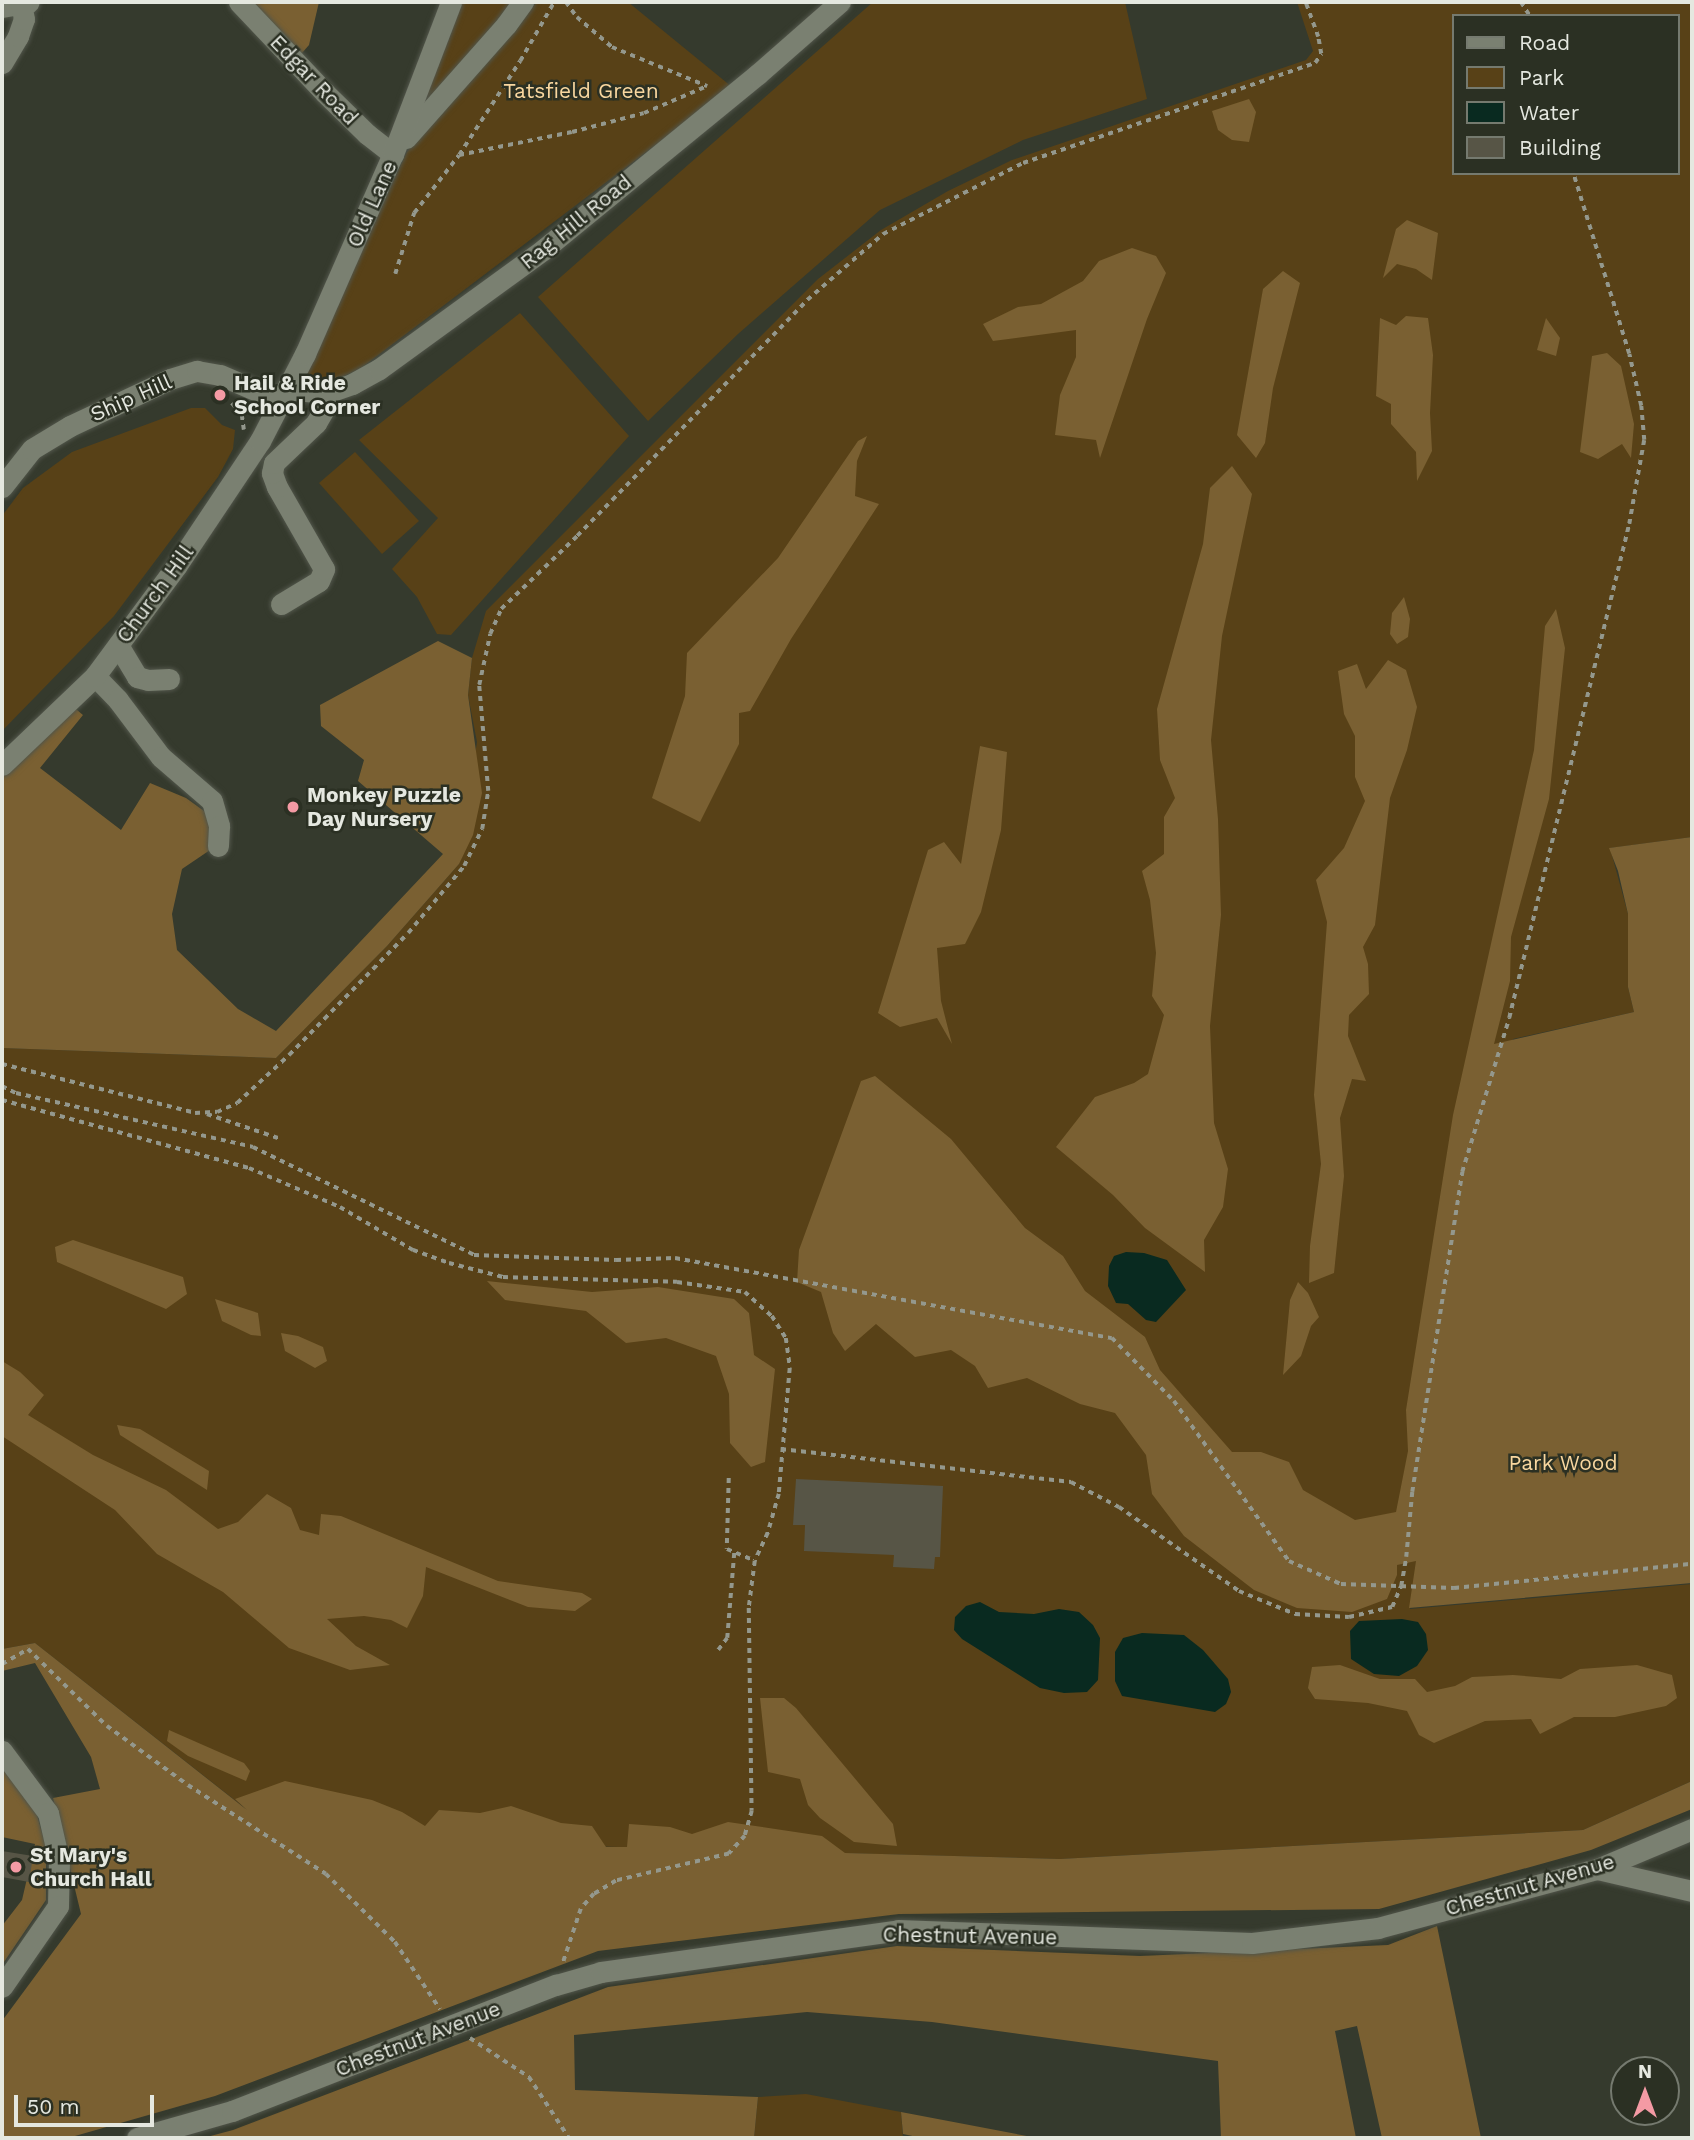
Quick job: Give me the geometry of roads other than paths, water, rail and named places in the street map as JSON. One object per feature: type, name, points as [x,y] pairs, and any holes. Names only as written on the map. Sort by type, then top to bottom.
[{"type":"street","name":"Edgar Road","points":[[239,2],[333,102],[367,134],[395,152]]},
{"type":"street","name":"Old Lane","points":[[284,393],[395,152],[451,2]]},
{"type":"street","points":[[395,152],[523,2]]},
{"type":"street","name":"Rag Hill Road","points":[[284,393],[296,390],[326,393],[352,384],[379,369],[544,249],[758,74],[840,2]]},
{"type":"street","points":[[2,63],[18,36],[24,19],[18,4]]},
{"type":"street","name":"Ship Hill","points":[[2,487],[32,449],[70,426],[170,379],[197,371],[284,393]]},
{"type":"street","name":"Church Hill","points":[[2,765],[95,676],[236,480],[284,393]]},
{"type":"street","points":[[281,604],[319,581],[324,569],[278,487],[272,473],[274,463],[316,423],[324,409],[326,393]]},
{"type":"street","points":[[118,645],[137,677],[148,680],[169,679]]},
{"type":"street","points":[[95,676],[118,700],[161,757],[212,801],[219,826],[218,846]]},
{"type":"street","points":[[2,1751],[48,1813],[58,1861],[58,1906],[2,1987]]},
{"type":"street","name":"Chestnut Avenue","points":[[137,2138],[232,2111],[556,1984],[601,1972],[898,1930],[1136,1941],[1264,1942],[1378,1928],[1597,1869],[1692,1829]]},
{"type":"street","points":[[1597,1869],[1692,1891]]},
{"type":"water","points":[[1126,1252],[1144,1253],[1167,1260],[1186,1290],[1156,1322],[1146,1320],[1128,1304],[1116,1303],[1108,1286],[1109,1266],[1114,1256]]},
{"type":"water","points":[[980,1602],[999,1612],[1034,1614],[1059,1609],[1079,1612],[1093,1625],[1100,1638],[1098,1680],[1087,1692],[1064,1693],[1040,1688],[962,1639],[954,1630],[955,1617],[966,1606]]},
{"type":"water","points":[[1402,1619],[1418,1622],[1426,1634],[1428,1650],[1417,1666],[1399,1676],[1374,1674],[1351,1659],[1350,1631],[1359,1621]]},
{"type":"water","points":[[1142,1633],[1184,1635],[1203,1650],[1228,1679],[1231,1692],[1226,1704],[1215,1712],[1122,1696],[1115,1681],[1115,1652],[1123,1638]]},
{"type":"place","name":"Hail & Ride School Corner","points":[[220,395]]},
{"type":"place","name":"Monkey Puzzle Day Nursery","points":[[293,807]]},
{"type":"place","name":"St Mary's Church Hall","points":[[16,1867]]},
{"type":"park label","name":"Tatsfield Green","points":[[581,91]]},
{"type":"park label","name":"Park Wood","points":[[1563,1463]]}]
